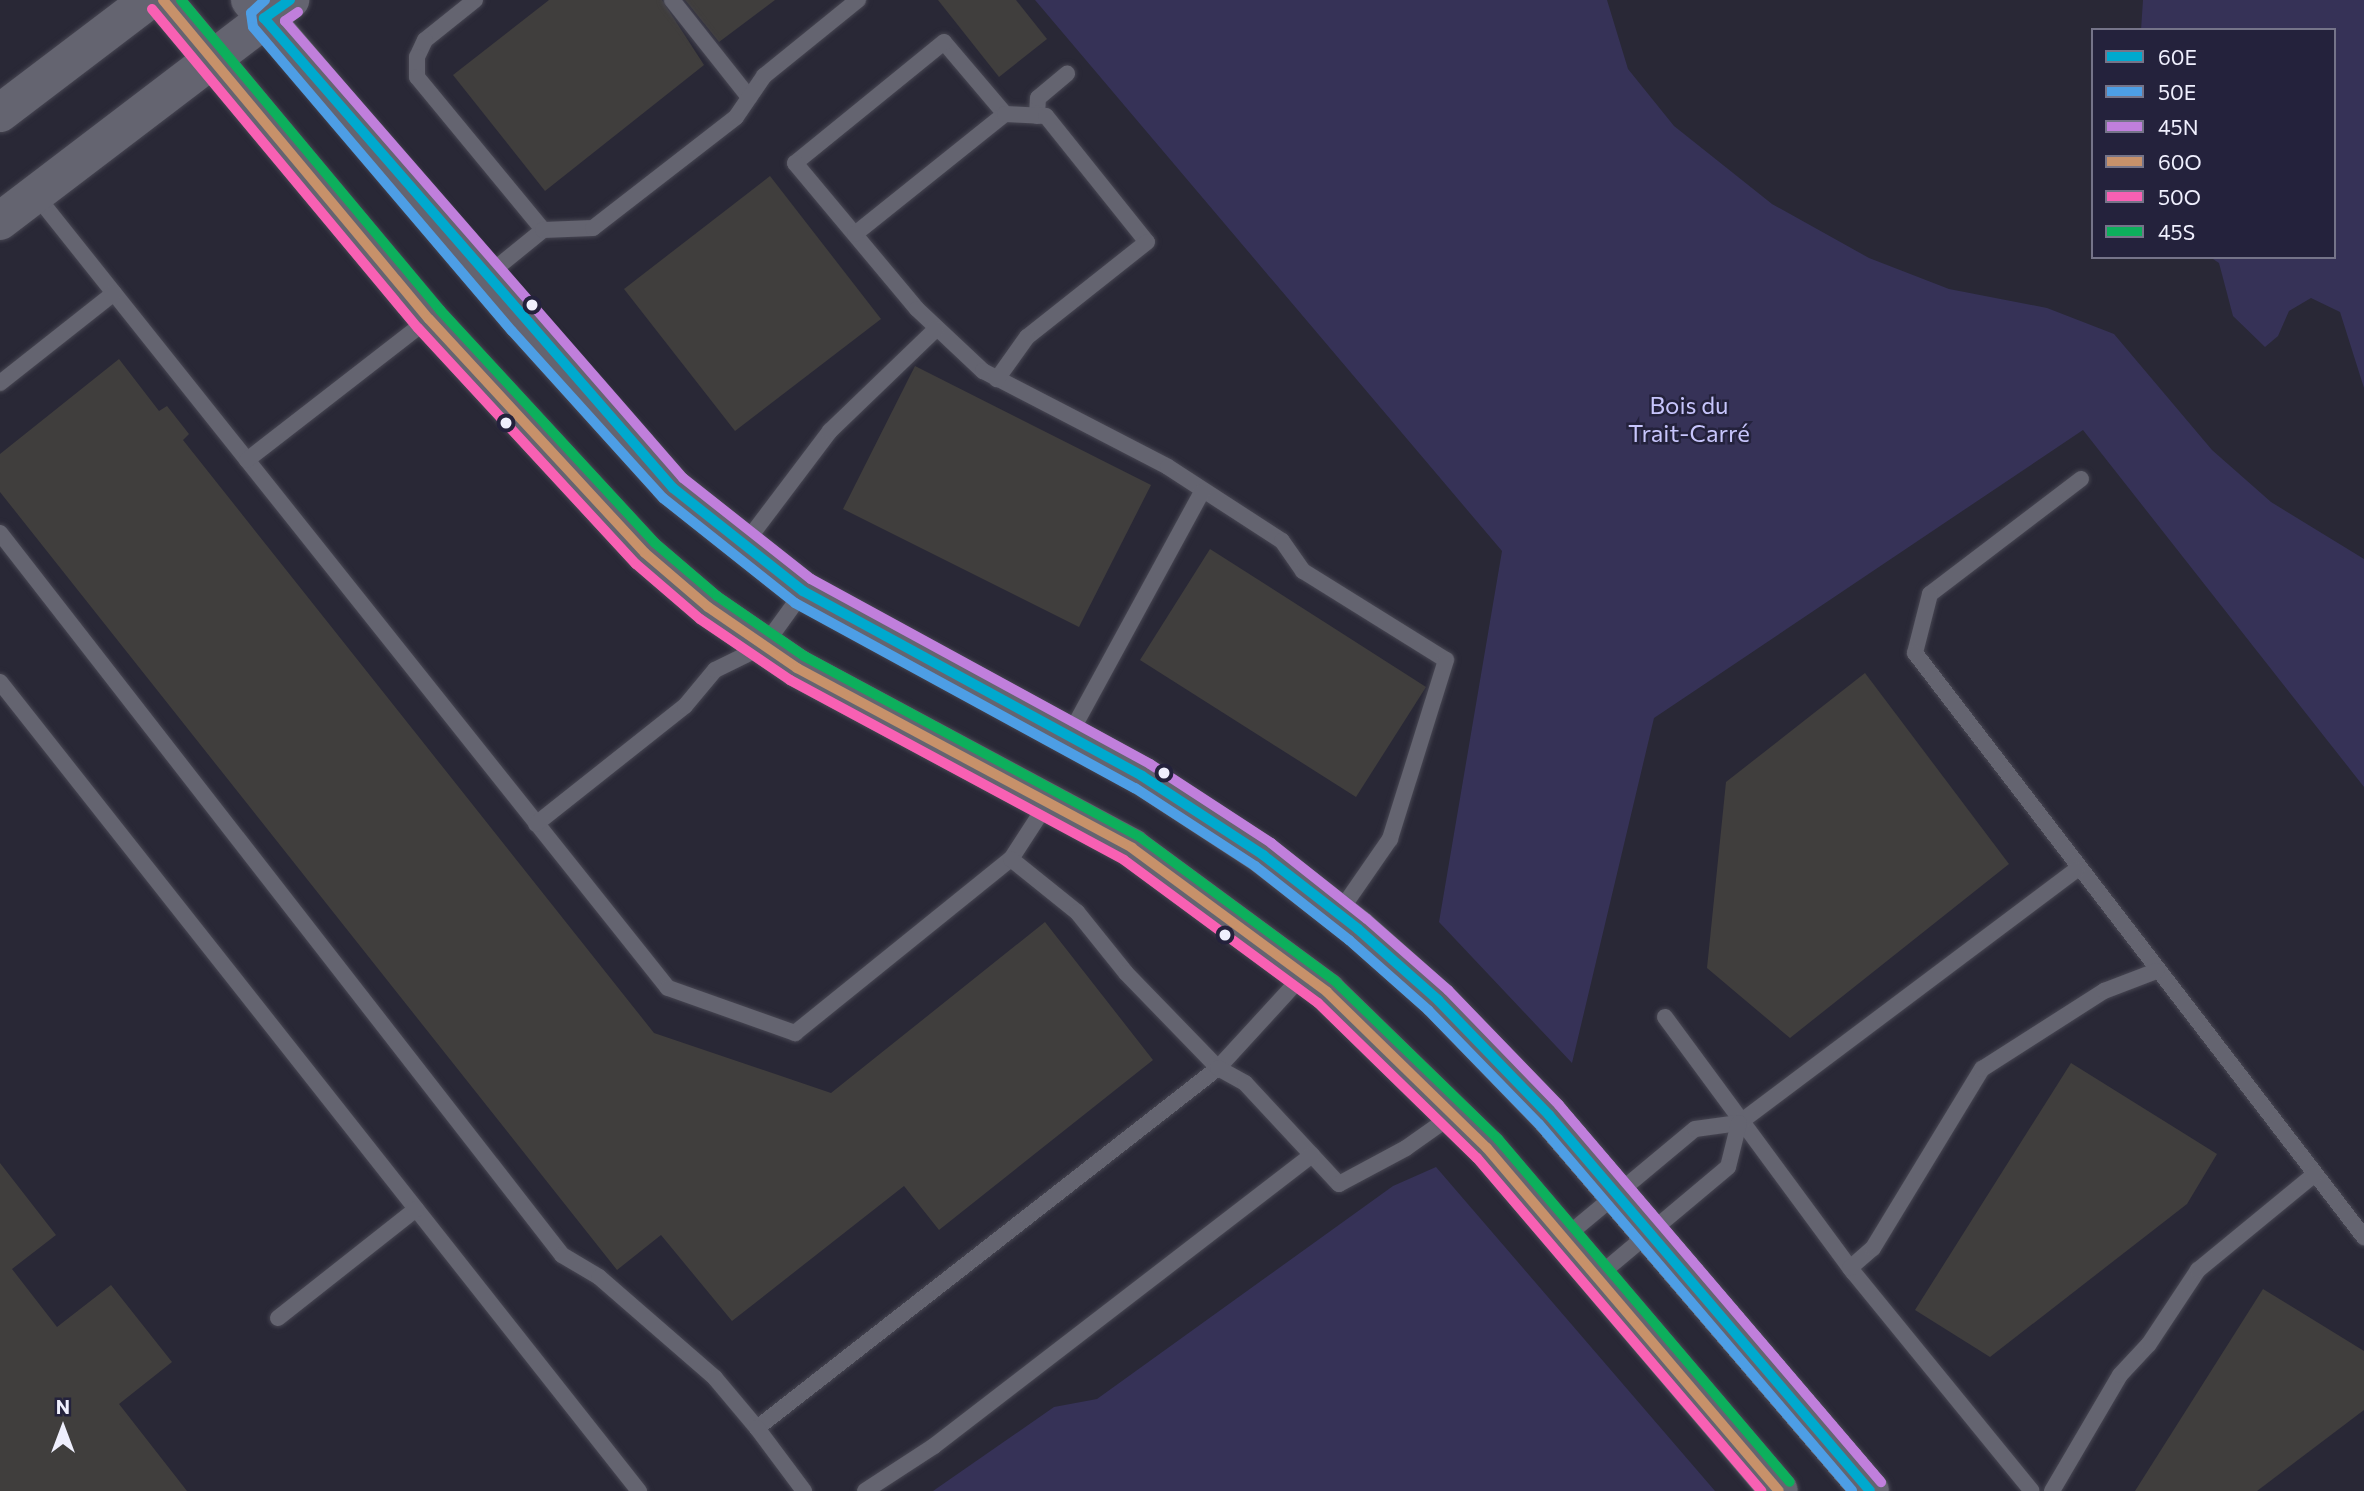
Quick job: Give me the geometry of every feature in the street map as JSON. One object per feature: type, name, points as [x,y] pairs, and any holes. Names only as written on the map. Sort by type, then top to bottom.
[{"type":"street","points":[[0,113],[149,0]]},
{"type":"street","points":[[163,0],[429,319],[624,533],[708,607],[764,646],[883,716],[1049,800],[1175,877],[1304,974],[1455,1114],[1779,1491]]},
{"type":"street","points":[[0,221],[211,60],[268,6],[485,277],[673,488],[743,547],[803,591],[894,645],[1070,734],[1220,825],[1338,914],[1463,1025],[1616,1193],[1870,1491]]},
{"type":"lane","points":[[475,0],[425,40],[417,57],[417,77],[543,230]]},
{"type":"lane","points":[[672,0],[750,97]]},
{"type":"lane","points":[[485,277],[543,230],[593,228],[736,117],[764,76],[858,0]]},
{"type":"lane","points":[[1005,114],[944,41],[795,163],[936,329],[997,379],[1168,467],[1202,492],[1282,541],[1303,571],[1446,660],[1390,839],[1338,914]]},
{"type":"lane","points":[[1037,116],[1038,98],[1068,74]]},
{"type":"lane","points":[[855,234],[1005,114],[1046,116],[1147,242],[1027,337],[997,379]]},
{"type":"lane","points":[[35,194],[668,988],[795,1033],[1011,859],[1049,800]]},
{"type":"lane","points":[[0,383],[114,293]]},
{"type":"lane","points":[[247,460],[429,319]]},
{"type":"lane","points":[[743,547],[830,432],[936,329]]},
{"type":"lane","points":[[2081,478],[1930,594],[1913,647],[2076,870],[2364,1237]]},
{"type":"lane","points":[[1070,734],[1202,492]]},
{"type":"lane","points":[[0,533],[562,1255],[599,1277],[715,1378],[804,1491]]},
{"type":"lane","points":[[536,824],[685,706],[715,670],[764,646],[803,591]]},
{"type":"lane","points":[[0,682],[639,1491]]},
{"type":"lane","points":[[1011,859],[1077,912],[1126,973],[1219,1068],[1245,1083],[1339,1184],[1406,1148],[1455,1114]]},
{"type":"lane","points":[[1564,1238],[1695,1129],[1739,1123],[2076,870]]},
{"type":"lane","points":[[1850,1268],[1873,1248],[1982,1069],[2104,991],[2156,971]]},
{"type":"lane","points":[[757,1428],[1219,1068],[1304,974]]},
{"type":"lane","points":[[1665,1017],[1739,1123],[1850,1268],[2032,1491]]},
{"type":"lane","points":[[1597,1277],[1728,1167],[1739,1123]]},
{"type":"lane","points":[[865,1491],[934,1447],[1312,1155]]},
{"type":"lane","points":[[2052,1491],[2120,1375],[2149,1344],[2198,1270],[2315,1174]]},
{"type":"lane","points":[[278,1318],[416,1209]]},
{"type":"green space","name":"Bois du Trait-Carré","points":[[1035,0],[1607,0],[1628,69],[1674,126],[1772,204],[1869,258],[1949,289],[2047,308],[2114,334],[2212,450],[2271,502],[2364,559],[2364,787],[2083,430],[1654,718],[1572,1063],[1439,922],[1502,551]]},
{"type":"green space","points":[[2143,0],[2364,0],[2364,388],[2340,312],[2311,298],[2289,311],[2278,336],[2265,347],[2233,316],[2219,263],[2213,259],[2336,259],[2336,28],[2141,28]]},
{"type":"green space","points":[[1436,1167],[1715,1491],[933,1491],[1054,1407],[1097,1399],[1393,1186]]},
{"type":"building","points":[[549,0],[662,0],[704,65],[545,191],[453,75]]},
{"type":"building","points":[[685,0],[775,0],[719,42]]},
{"type":"building","points":[[938,0],[1016,0],[1047,39],[999,77]]},
{"type":"building","points":[[770,176],[881,319],[735,431],[624,289]]},
{"type":"building","points":[[119,359],[159,411],[167,406],[189,434],[183,440],[654,1033],[831,1093],[1045,922],[1153,1060],[939,1230],[904,1186],[732,1321],[661,1235],[617,1270],[0,492],[0,454]]},
{"type":"building","points":[[915,366],[1151,485],[1079,627],[843,509]]},
{"type":"building","points":[[1210,549],[1426,687],[1356,797],[1140,660]]},
{"type":"building","points":[[1865,673],[2009,864],[1790,1038],[1707,968],[1726,782]]},
{"type":"building","points":[[2071,1063],[2217,1154],[2187,1204],[1990,1357],[1915,1310]]},
{"type":"building","points":[[0,1163],[56,1235],[12,1269],[57,1327],[111,1285],[172,1362],[119,1404],[187,1491],[0,1491]]},
{"type":"building","points":[[2263,1289],[2364,1351],[2364,1410],[2257,1491],[2135,1491]]},
{"type":"transit line","name":"60O","points":[[163,0],[429,319],[645,553],[708,607],[797,668],[1132,848],[1327,992],[1487,1148],[1779,1491]]},
{"type":"transit line","name":"45S","points":[[181,0],[440,310],[655,543],[717,596],[804,656],[1140,837],[1335,981],[1498,1139],[1790,1482]]},
{"type":"transit line","name":"50E","points":[[265,0],[251,13],[253,27],[512,331],[663,498],[795,603],[1135,788],[1255,866],[1349,940],[1428,1010],[1539,1124],[1852,1491]]},
{"type":"transit line","name":"60E","points":[[290,0],[264,18],[673,488],[803,591],[1142,776],[1263,855],[1358,929],[1438,1000],[1549,1115],[1870,1491]]},
{"type":"transit line","name":"50O","points":[[152,9],[418,328],[636,564],[700,619],[790,680],[1124,860],[1318,1003],[1477,1158],[1761,1491]]},
{"type":"transit line","name":"45N","points":[[298,12],[285,21],[683,478],[811,579],[1150,764],[1271,843],[1367,919],[1448,990],[1559,1105],[1881,1482]]}]
